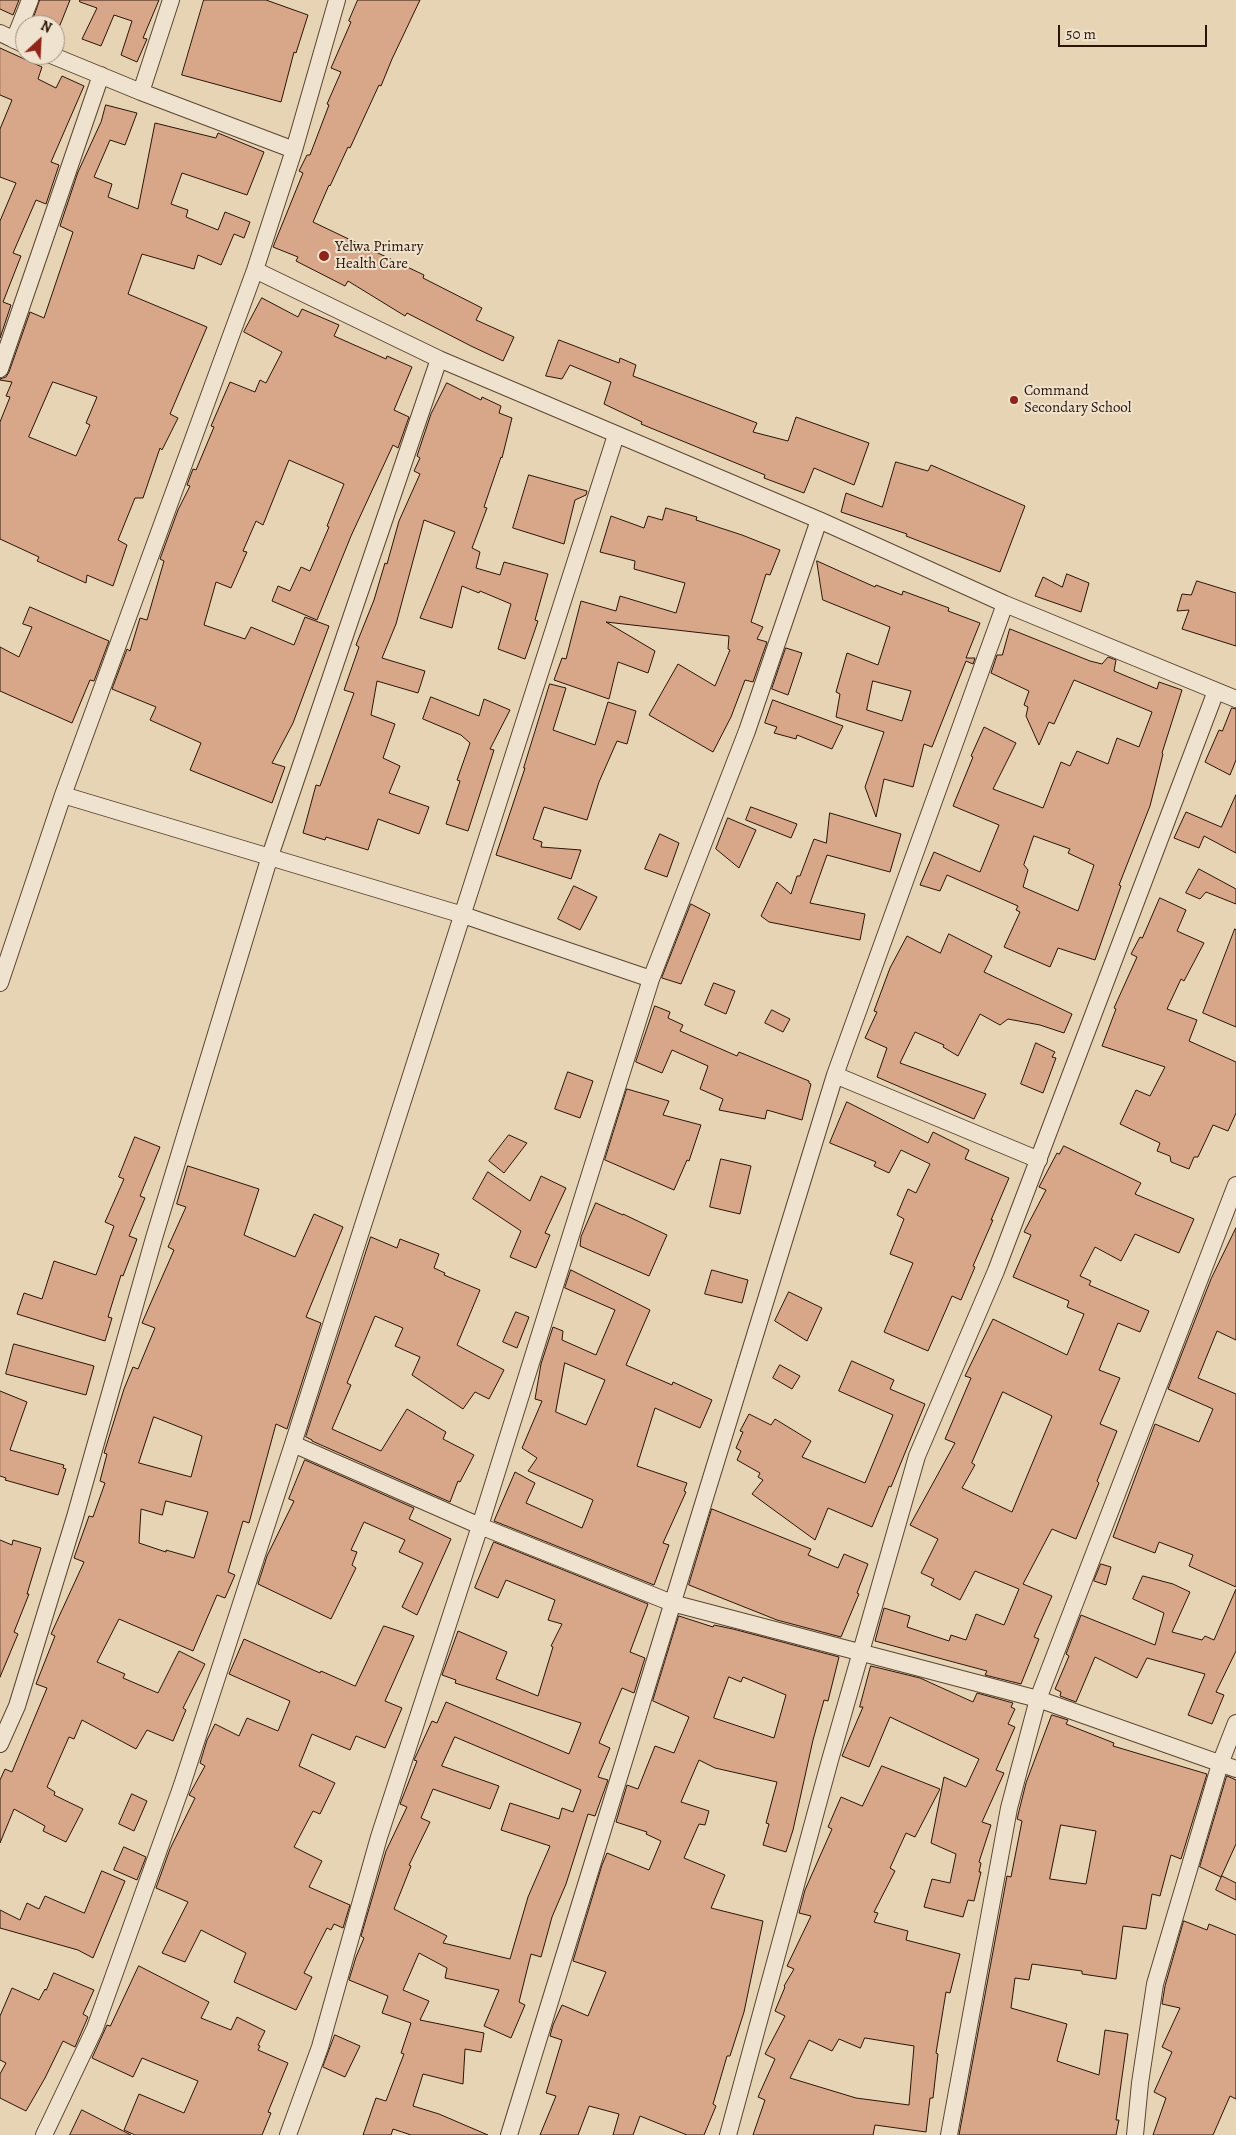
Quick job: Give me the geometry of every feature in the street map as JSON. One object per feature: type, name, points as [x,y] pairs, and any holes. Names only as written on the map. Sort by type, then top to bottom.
[{"type":"street","points":[[13,39],[30,0]]},
{"type":"street","points":[[141,92],[172,0]]},
{"type":"street","points":[[0,984],[62,795],[255,270],[294,150],[337,0]]},
{"type":"street","points":[[65,61],[141,92],[294,150]]},
{"type":"street","points":[[0,370],[101,75]]},
{"type":"street","points":[[255,270],[440,359],[819,520],[1005,604],[1236,698]]},
{"type":"street","points":[[0,1744],[17,1706],[75,1517],[154,1238],[270,856],[440,359]]},
{"type":"street","points":[[44,2135],[98,2019],[181,1788],[616,435]]},
{"type":"street","points":[[288,2135],[320,2047],[380,1837],[480,1526],[651,979],[747,732],[819,520]]},
{"type":"street","points":[[509,2135],[835,1075],[1005,604]]},
{"type":"street","points":[[728,2135],[860,1653],[917,1456],[996,1271],[1216,691]]},
{"type":"street","points":[[62,795],[463,915],[651,979]]},
{"type":"street","points":[[835,1075],[1039,1160]]},
{"type":"street","points":[[949,2135],[1009,1808],[1038,1699],[1236,1185]]},
{"type":"street","points":[[293,1444],[480,1526],[672,1603],[1038,1699],[1228,1767]]},
{"type":"street","points":[[1136,2135],[1140,2083],[1155,1984],[1228,1767],[1236,1723]]},
{"type":"building","points":[[0,0],[19,0],[13,15],[0,9]]},
{"type":"building","points":[[40,0],[70,0],[64,15],[35,15]]},
{"type":"building","points":[[80,0],[159,0],[143,38],[147,39],[137,62],[121,55],[132,21],[114,15],[101,46],[82,39],[97,8],[80,2]]},
{"type":"building","points":[[204,0],[266,0],[308,15],[296,53],[294,52],[281,102],[182,75]]},
{"type":"building","points":[[358,0],[420,0],[381,86],[379,85],[350,148],[348,147],[329,185],[313,222],[424,275],[423,278],[482,308],[476,320],[514,337],[503,361],[407,313],[405,316],[348,281],[345,286],[296,261],[298,257],[273,247],[303,173],[299,171],[307,155],[310,155],[329,105],[327,104],[341,72],[331,68],[351,22],[349,21]]},
{"type":"building","points":[[0,48],[15,55],[15,65],[38,65],[42,67],[38,79],[56,88],[62,76],[84,86],[51,162],[59,165],[46,204],[36,200],[13,253],[21,256],[3,302],[11,305],[0,338],[0,221],[16,183],[0,177],[0,129],[12,100],[0,95]]},
{"type":"building","points":[[106,105],[137,113],[125,145],[110,140],[94,177],[112,184],[108,197],[138,209],[155,123],[216,138],[218,133],[264,152],[247,195],[182,173],[171,204],[188,210],[186,217],[218,230],[225,212],[250,222],[244,238],[234,234],[221,265],[198,255],[194,269],[142,254],[128,294],[207,327],[170,414],[178,418],[162,450],[160,448],[143,498],[135,498],[118,540],[127,545],[113,586],[87,575],[86,583],[37,561],[39,557],[0,539],[0,422],[10,397],[6,396],[12,382],[0,379],[6,377],[9,372],[30,312],[44,318],[73,232],[60,226],[78,172],[101,122]],"holes":[[[53,382],[97,397],[86,423],[90,425],[76,456],[29,437]]]},
{"type":"building","points":[[262,298],[298,317],[302,309],[339,325],[334,336],[386,359],[387,356],[412,367],[394,410],[409,417],[398,448],[393,445],[351,536],[317,620],[272,601],[278,586],[290,591],[301,567],[310,571],[329,527],[327,526],[344,484],[289,460],[263,525],[256,521],[243,551],[247,552],[231,588],[216,582],[204,625],[245,639],[251,627],[294,645],[305,617],[329,626],[293,723],[272,763],[285,767],[272,803],[190,770],[201,743],[150,720],[156,707],[112,689],[127,649],[130,651],[140,618],[147,620],[164,561],[160,559],[178,510],[190,486],[187,485],[193,469],[196,470],[214,427],[211,426],[230,382],[255,392],[260,380],[266,383],[282,352],[244,332]]},
{"type":"building","points":[[559,340],[619,363],[620,358],[636,365],[633,376],[757,423],[753,432],[788,441],[796,417],[869,443],[854,485],[814,468],[804,493],[764,478],[765,475],[641,424],[642,422],[604,404],[611,382],[570,365],[562,379],[546,376]]},
{"type":"building","points":[[447,383],[481,400],[482,397],[501,406],[499,413],[512,418],[502,458],[484,507],[487,508],[472,548],[480,552],[476,568],[500,575],[504,562],[548,574],[535,620],[538,621],[525,659],[498,649],[511,604],[480,591],[479,593],[462,586],[452,628],[420,618],[455,532],[424,520],[396,624],[382,658],[425,671],[418,693],[377,681],[371,715],[395,724],[383,758],[400,766],[389,793],[429,807],[419,834],[378,819],[368,850],[326,837],[325,840],[303,833],[316,785],[320,786],[354,693],[344,690],[359,647],[356,645],[374,600],[385,563],[387,564],[399,521],[420,474],[414,471],[420,458],[417,456],[431,414]]},
{"type":"building","points":[[896,462],[928,471],[931,465],[1025,506],[1000,572],[906,536],[907,534],[841,512],[846,493],[882,507]]},
{"type":"building","points":[[529,475],[587,491],[586,495],[575,500],[564,544],[513,528]]},
{"type":"building","points":[[666,508],[697,517],[696,520],[780,550],[770,575],[766,574],[751,622],[763,627],[757,639],[767,642],[753,682],[745,680],[731,717],[713,752],[649,715],[678,664],[715,686],[730,650],[728,649],[729,636],[606,622],[655,651],[648,673],[618,662],[609,699],[554,680],[562,658],[566,659],[581,601],[616,611],[620,596],[676,613],[685,583],[634,569],[635,561],[600,552],[611,516],[644,528],[648,516],[662,520]]},
{"type":"building","points":[[817,561],[875,587],[876,585],[902,595],[903,591],[949,608],[948,611],[980,623],[966,658],[975,658],[973,664],[966,661],[932,747],[924,744],[913,787],[884,779],[876,817],[865,787],[884,732],[836,717],[840,694],[836,692],[847,653],[878,665],[890,627],[823,600]],"holes":[[[873,681],[911,691],[902,721],[867,710]]]},
{"type":"building","points":[[1067,574],[1089,583],[1081,612],[1035,596],[1043,577],[1062,587]]},
{"type":"building","points":[[1197,581],[1236,593],[1236,646],[1182,629],[1189,610],[1177,611],[1182,594],[1191,595]]},
{"type":"building","points":[[30,607],[109,641],[94,681],[90,680],[72,723],[0,691],[0,647],[19,657],[32,627],[23,624]]},
{"type":"building","points":[[1010,629],[1090,661],[1102,664],[1108,657],[1116,660],[1114,671],[1157,689],[1159,682],[1182,690],[1162,753],[1150,806],[1119,885],[1121,886],[1095,960],[1058,948],[1050,967],[1004,947],[1020,912],[1016,910],[1018,906],[947,875],[940,891],[920,885],[934,852],[980,872],[999,825],[953,806],[973,757],[971,756],[984,727],[1016,743],[993,789],[1043,808],[1061,762],[1070,766],[1077,751],[1108,764],[1117,738],[1139,747],[1152,712],[1074,680],[1054,724],[1049,722],[1039,745],[1026,716],[1028,707],[1024,705],[1029,691],[991,673],[997,655],[1002,655]],"holes":[[[1034,836],[1070,849],[1068,853],[1094,865],[1078,911],[1023,887],[1028,870],[1024,865]]]},
{"type":"building","points":[[786,648],[802,653],[788,695],[772,689]]},
{"type":"building","points":[[550,684],[566,688],[553,730],[595,745],[608,702],[636,711],[627,744],[617,741],[599,782],[587,820],[544,807],[533,839],[542,842],[541,847],[581,850],[571,879],[496,855]]},
{"type":"building","points":[[431,697],[479,716],[484,699],[510,710],[490,749],[494,750],[468,831],[446,824],[460,781],[457,780],[470,743],[461,735],[423,719]]},
{"type":"building","points":[[773,700],[843,726],[832,749],[797,735],[796,739],[774,733],[777,727],[765,723]]},
{"type":"building","points":[[1232,708],[1236,709],[1236,760],[1230,775],[1205,762],[1219,730],[1222,731]]},
{"type":"building","points":[[1236,795],[1236,853],[1204,836],[1199,848],[1174,838],[1186,812],[1221,827]]},
{"type":"building","points":[[751,807],[797,824],[791,838],[746,820]]},
{"type":"building","points":[[830,813],[901,834],[890,872],[827,855],[810,903],[865,914],[860,940],[769,922],[761,916],[777,882],[791,894],[814,839],[826,843]]},
{"type":"building","points":[[728,818],[756,830],[739,868],[716,849]]},
{"type":"building","points":[[660,834],[679,843],[667,877],[645,869]]},
{"type":"building","points":[[1199,869],[1236,889],[1236,904],[1206,892],[1200,899],[1186,893]]},
{"type":"building","points":[[574,886],[597,897],[580,930],[558,919]]},
{"type":"building","points":[[1160,898],[1186,910],[1177,931],[1204,943],[1184,981],[1181,979],[1167,1009],[1197,1020],[1189,1041],[1236,1062],[1236,1113],[1228,1131],[1213,1125],[1198,1157],[1194,1157],[1189,1169],[1171,1162],[1170,1156],[1157,1151],[1160,1143],[1120,1124],[1136,1090],[1150,1096],[1165,1067],[1102,1046],[1116,1009],[1114,1008],[1137,957],[1131,954],[1140,937],[1142,938]]},
{"type":"building","points":[[691,904],[710,914],[681,984],[662,978]]},
{"type":"building","points":[[1236,930],[1236,1027],[1203,1013]]},
{"type":"building","points":[[949,934],[992,956],[984,972],[1072,1014],[1064,1033],[1040,1025],[1008,1019],[1000,1025],[980,1014],[958,1056],[943,1047],[944,1045],[915,1032],[900,1063],[986,1094],[974,1119],[877,1077],[887,1048],[865,1038],[877,1012],[874,1011],[890,968],[907,936],[940,953]]},
{"type":"building","points":[[714,983],[735,991],[726,1014],[705,1005]]},
{"type":"building","points":[[655,1006],[670,1012],[668,1018],[683,1025],[680,1031],[737,1056],[739,1052],[809,1081],[811,1084],[802,1120],[767,1110],[765,1119],[719,1110],[723,1099],[700,1089],[708,1066],[672,1050],[662,1073],[636,1062]]},
{"type":"building","points":[[772,1010],[790,1019],[783,1032],[765,1023]]},
{"type":"building","points":[[1036,1043],[1055,1052],[1052,1057],[1056,1058],[1043,1093],[1021,1084]]},
{"type":"building","points":[[568,1072],[593,1081],[580,1118],[555,1109]]},
{"type":"building","points":[[627,1089],[669,1101],[663,1115],[701,1125],[689,1161],[687,1160],[674,1190],[605,1160]]},
{"type":"building","points":[[847,1102],[928,1143],[933,1132],[969,1150],[965,1159],[1009,1178],[961,1300],[952,1296],[928,1351],[884,1332],[913,1263],[890,1254],[904,1219],[897,1215],[908,1189],[916,1193],[930,1164],[901,1150],[889,1173],[874,1166],[876,1162],[830,1143]]},
{"type":"building","points":[[509,1135],[527,1143],[504,1173],[489,1161]]},
{"type":"building","points":[[135,1137],[160,1147],[140,1196],[145,1198],[129,1236],[137,1239],[123,1276],[121,1275],[108,1317],[112,1318],[105,1341],[17,1314],[24,1293],[42,1299],[54,1261],[96,1275],[114,1226],[105,1222],[124,1179],[119,1177]]},
{"type":"building","points":[[1064,1146],[1141,1183],[1135,1194],[1194,1219],[1179,1253],[1135,1234],[1121,1261],[1095,1247],[1080,1276],[1091,1281],[1089,1285],[1149,1311],[1140,1332],[1118,1323],[1099,1370],[1120,1378],[1100,1424],[1117,1431],[1097,1481],[1099,1483],[1076,1539],[1052,1529],[1023,1584],[1052,1596],[1034,1637],[1039,1639],[1021,1684],[985,1675],[987,1671],[875,1641],[884,1608],[910,1616],[907,1627],[949,1641],[951,1635],[966,1640],[976,1614],[1004,1625],[1019,1589],[975,1571],[960,1600],[931,1585],[934,1579],[921,1573],[938,1539],[910,1525],[955,1443],[945,1439],[971,1378],[965,1376],[993,1319],[1067,1355],[1084,1314],[1067,1307],[1069,1301],[1013,1277],[1031,1235],[1024,1232],[1046,1190],[1039,1187],[1057,1153],[1059,1154]],"holes":[[[1003,1392],[1052,1416],[1012,1512],[962,1488],[975,1465],[972,1463]]]},
{"type":"building","points":[[721,1159],[751,1166],[740,1214],[710,1207]]},
{"type":"building","points":[[188,1166],[259,1189],[244,1235],[295,1257],[314,1214],[343,1227],[306,1317],[321,1323],[287,1429],[276,1424],[249,1523],[243,1521],[228,1572],[235,1575],[225,1598],[217,1595],[193,1651],[119,1619],[97,1662],[125,1674],[123,1678],[158,1693],[179,1651],[205,1664],[183,1708],[186,1710],[173,1741],[147,1730],[136,1749],[82,1720],[74,1739],[69,1737],[47,1787],[55,1792],[54,1795],[83,1809],[66,1842],[43,1831],[45,1826],[14,1809],[0,1843],[0,1780],[5,1769],[12,1772],[47,1688],[36,1684],[55,1636],[51,1634],[84,1562],[74,1558],[89,1516],[93,1517],[105,1483],[100,1481],[107,1454],[104,1453],[124,1389],[133,1367],[138,1369],[155,1328],[142,1323],[174,1250],[168,1247],[186,1207],[177,1204]],"holes":[[[154,1417],[202,1436],[191,1477],[139,1463]],[[166,1501],[208,1512],[194,1558],[166,1550],[166,1552],[139,1543],[141,1509],[162,1515]]]},
{"type":"building","points":[[488,1172],[530,1201],[541,1176],[566,1188],[545,1233],[550,1235],[536,1268],[510,1257],[521,1231],[473,1199]]},
{"type":"building","points":[[596,1203],[667,1235],[649,1276],[580,1246],[581,1237]]},
{"type":"building","points":[[1236,1228],[1236,1340],[1217,1331],[1198,1378],[1236,1394],[1236,1587],[1189,1566],[1193,1555],[1159,1542],[1155,1553],[1113,1537],[1155,1424],[1199,1442],[1213,1409],[1168,1389],[1211,1279]]},
{"type":"building","points":[[371,1237],[397,1248],[400,1239],[439,1254],[434,1268],[445,1273],[444,1275],[480,1290],[457,1345],[504,1370],[489,1399],[475,1392],[463,1409],[412,1375],[420,1357],[395,1346],[403,1328],[375,1316],[347,1383],[351,1385],[332,1429],[381,1451],[407,1409],[446,1432],[443,1439],[474,1455],[460,1482],[458,1481],[450,1502],[306,1437]]},
{"type":"building","points":[[571,1270],[650,1310],[626,1365],[672,1385],[673,1382],[712,1400],[700,1428],[655,1408],[637,1466],[687,1483],[684,1491],[686,1492],[663,1543],[669,1545],[654,1585],[494,1521],[515,1472],[535,1483],[526,1503],[582,1528],[593,1500],[528,1471],[537,1458],[522,1448],[542,1401],[535,1399],[541,1364],[553,1327],[563,1331],[562,1340],[596,1355],[615,1310],[565,1288]],"holes":[[[565,1363],[605,1380],[586,1425],[556,1412]]]},
{"type":"building","points":[[712,1270],[748,1280],[742,1303],[705,1294]]},
{"type":"building","points":[[789,1292],[822,1308],[807,1341],[775,1321]]},
{"type":"building","points":[[516,1312],[529,1317],[517,1348],[503,1342]]},
{"type":"building","points":[[14,1344],[94,1366],[86,1395],[6,1374]]},
{"type":"building","points":[[852,1361],[894,1380],[890,1389],[925,1404],[891,1487],[889,1486],[872,1527],[828,1508],[815,1540],[752,1494],[763,1480],[758,1477],[760,1473],[737,1460],[741,1451],[736,1448],[743,1432],[740,1431],[749,1414],[771,1425],[775,1419],[811,1441],[802,1457],[865,1483],[893,1415],[839,1391]]},
{"type":"building","points":[[780,1365],[800,1376],[792,1389],[773,1378]]},
{"type":"building","points":[[0,1391],[27,1402],[10,1450],[64,1465],[63,1468],[66,1469],[58,1495],[5,1480],[6,1478],[0,1476]]},
{"type":"building","points":[[305,1460],[414,1508],[409,1519],[451,1539],[417,1615],[402,1607],[423,1563],[399,1552],[405,1540],[364,1522],[351,1550],[357,1552],[352,1565],[356,1568],[331,1619],[258,1584],[267,1556],[294,1501],[289,1499]]},
{"type":"building","points":[[712,1509],[811,1549],[808,1555],[838,1568],[844,1554],[868,1564],[857,1593],[859,1594],[841,1637],[777,1620],[689,1585]]},
{"type":"building","points":[[0,1540],[12,1545],[13,1540],[41,1548],[27,1594],[29,1594],[14,1632],[18,1634],[0,1677]]},
{"type":"building","points":[[494,1542],[648,1604],[630,1652],[645,1658],[634,1693],[622,1688],[599,1743],[610,1748],[598,1777],[608,1780],[595,1816],[588,1814],[566,1884],[552,1917],[541,1957],[531,1954],[519,2002],[525,2005],[511,2038],[484,2026],[499,1990],[445,1978],[447,1968],[419,1953],[403,1990],[429,2001],[420,2020],[484,2033],[481,2052],[465,2049],[463,2084],[423,2074],[413,2106],[439,2114],[488,2135],[411,2135],[393,2129],[391,2135],[363,2135],[376,2098],[386,2101],[404,2054],[401,2053],[411,2023],[382,2013],[388,1996],[349,1980],[364,1938],[361,1936],[386,1851],[407,1807],[400,1804],[417,1761],[414,1760],[432,1721],[437,1723],[446,1702],[569,1754],[581,1723],[455,1683],[456,1680],[442,1675],[458,1631],[507,1652],[496,1679],[538,1696],[553,1647],[551,1646],[562,1624],[548,1620],[555,1600],[506,1580],[498,1598],[475,1588]],"holes":[[[455,1737],[581,1790],[573,1812],[562,1808],[559,1819],[510,1803],[501,1830],[550,1846],[528,1897],[510,1959],[443,1943],[447,1936],[394,1909],[411,1866],[409,1865],[430,1822],[421,1818],[433,1789],[490,1809],[499,1786],[442,1766]]]},
{"type":"building","points":[[1101,1564],[1111,1567],[1106,1585],[1094,1581]]},
{"type":"building","points":[[1143,1576],[1173,1584],[1190,1592],[1172,1632],[1202,1640],[1205,1636],[1214,1640],[1236,1589],[1236,1651],[1216,1692],[1224,1695],[1212,1724],[1188,1715],[1205,1674],[1147,1658],[1137,1678],[1095,1657],[1076,1702],[1060,1696],[1061,1692],[1055,1689],[1069,1656],[1066,1654],[1081,1615],[1155,1645],[1164,1613],[1133,1599]]},
{"type":"building","points":[[679,1616],[713,1627],[714,1625],[733,1629],[839,1657],[828,1701],[824,1700],[813,1740],[793,1830],[786,1852],[763,1845],[769,1824],[766,1823],[777,1782],[715,1768],[699,1760],[681,1802],[709,1811],[705,1825],[699,1824],[684,1858],[725,1875],[711,1908],[763,1921],[744,2012],[730,2056],[727,2056],[713,2104],[716,2106],[704,2135],[687,2135],[640,2116],[633,2135],[613,2135],[619,2114],[589,2106],[578,2135],[540,2135],[556,2096],[546,2093],[562,2040],[550,2036],[553,2025],[562,2005],[588,2016],[606,1972],[573,1961],[602,1865],[607,1853],[649,1870],[661,1841],[646,1834],[647,1832],[616,1822],[627,1785],[638,1789],[655,1746],[674,1753],[689,1717],[653,1701]],"holes":[[[729,1677],[741,1682],[743,1677],[786,1695],[774,1738],[714,1718]]]},
{"type":"building","points":[[384,1626],[414,1636],[385,1701],[402,1708],[385,1748],[356,1736],[350,1750],[312,1734],[299,1766],[335,1783],[320,1814],[313,1811],[294,1847],[322,1861],[309,1887],[350,1905],[343,1928],[334,1924],[331,1930],[327,1928],[304,1973],[312,1977],[296,2010],[234,1982],[246,1953],[201,1930],[185,1962],[162,1953],[188,1902],[156,1888],[170,1849],[195,1798],[189,1795],[205,1766],[200,1763],[207,1740],[215,1724],[239,1736],[247,1718],[278,1731],[290,1701],[229,1674],[244,1639],[320,1673],[321,1671],[355,1686]]},
{"type":"building","points":[[871,1666],[920,1678],[973,1702],[977,1693],[1013,1703],[1011,1707],[1015,1709],[1008,1724],[1015,1727],[996,1770],[1004,1773],[982,1822],[991,1825],[979,1862],[981,1863],[979,1872],[981,1872],[974,1901],[968,1900],[963,1917],[924,1907],[932,1879],[950,1883],[956,1854],[931,1843],[944,1777],[966,1787],[979,1759],[890,1717],[869,1767],[842,1756],[863,1707],[860,1707]]},
{"type":"building","points":[[1052,1715],[1068,1720],[1066,1724],[1114,1743],[1113,1746],[1207,1774],[1181,1859],[1171,1855],[1160,1896],[1152,1894],[1146,1929],[1123,1926],[1116,1979],[1082,1974],[1082,1971],[1032,1964],[1029,1980],[1015,1978],[1011,2008],[1067,2024],[1057,2061],[1099,2075],[1105,2030],[1128,2034],[1116,2120],[1119,2120],[1116,2135],[959,2135],[1007,1876],[1011,1877],[1022,1821],[1017,1819],[1026,1783]],"holes":[[[1061,1825],[1096,1831],[1086,1884],[1050,1879]]]},
{"type":"building","points":[[882,1766],[940,1789],[915,1837],[906,1833],[890,1868],[895,1871],[874,1912],[878,1913],[874,1922],[908,1931],[906,1940],[960,1954],[950,1993],[946,1992],[936,2053],[938,2054],[933,2098],[930,2098],[926,2132],[875,2125],[873,2135],[753,2135],[765,2100],[758,2097],[775,2059],[765,2054],[785,2016],[775,2011],[784,1986],[794,1969],[787,1966],[811,1916],[799,1913],[805,1890],[832,1829],[828,1827],[841,1797],[862,1806]],"holes":[[[865,2038],[914,2046],[909,2105],[856,2098],[790,2078],[809,2040],[832,2051],[839,2039],[860,2048]]]},
{"type":"building","points":[[1227,1776],[1236,1780],[1236,1844],[1221,1877],[1200,1867]]},
{"type":"building","points":[[132,1794],[147,1801],[134,1831],[119,1824]]},
{"type":"building","points":[[124,1847],[146,1857],[137,1880],[114,1870]]},
{"type":"building","points":[[102,1871],[125,1881],[93,1958],[78,1950],[0,1928],[0,1910],[20,1920],[27,1903],[39,1909],[45,1896],[84,1913]]},
{"type":"building","points":[[1222,1876],[1236,1883],[1236,1900],[1216,1890]]},
{"type":"building","points":[[1184,1921],[1207,1930],[1209,1924],[1236,1935],[1236,2099],[1230,2096],[1213,2135],[1153,2135],[1166,2098],[1154,2092],[1172,2052],[1162,2047],[1180,2008],[1162,2004],[1165,1986]]},
{"type":"building","points":[[139,1966],[209,2002],[201,2018],[231,2030],[237,2017],[265,2031],[258,2045],[260,2046],[258,2050],[288,2063],[268,2112],[271,2113],[262,2135],[135,2135],[124,2130],[139,2094],[184,2113],[198,2081],[142,2058],[133,2077],[92,2058],[107,2025],[110,2026]]},
{"type":"building","points":[[54,1973],[94,1990],[83,2014],[88,2017],[75,2047],[63,2041],[26,2111],[0,2098],[0,2074],[6,2063],[0,2060],[0,2016],[12,1988],[39,2000]]},
{"type":"building","points":[[335,2035],[360,2046],[345,2077],[323,2067]]},
{"type":"building","points":[[82,2110],[131,2135],[70,2135]]},
{"type":"place","name":"Yelwa Primary Health Care","points":[[324,256]]},
{"type":"place","name":"Command Secondary School","points":[[1014,400]]}]
